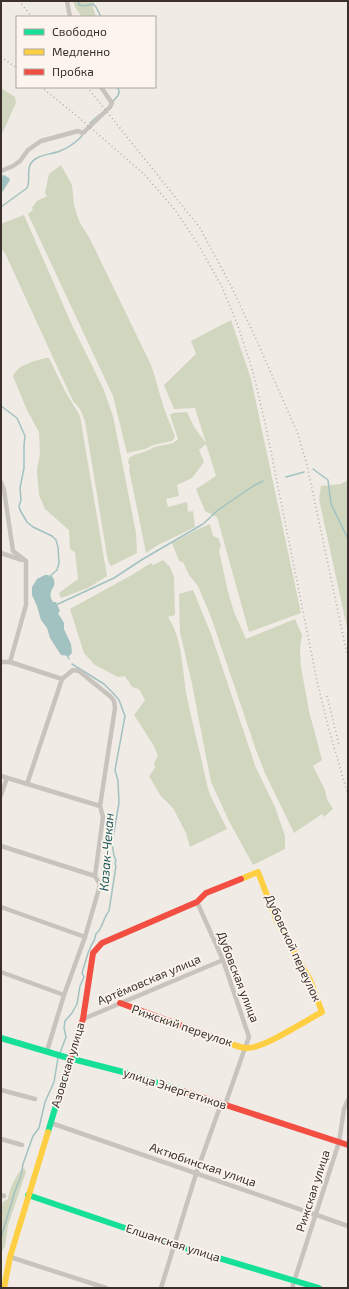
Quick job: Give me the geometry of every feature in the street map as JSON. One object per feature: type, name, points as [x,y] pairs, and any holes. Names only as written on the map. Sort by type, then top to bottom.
[{"type":"main road","name":"Азовская улица","points":[[4,1288],[10,1258],[28,1194],[51,1124],[67,1058],[83,1019],[93,953],[102,943],[197,902],[206,893],[258,872]]},
{"type":"main road","name":"Дубовской переулок","points":[[245,1048],[252,1048],[276,1038],[322,1012],[310,980],[276,919],[258,872]]},
{"type":"main road","name":"Рижский переулок","points":[[120,1004],[245,1048]]},
{"type":"main road","name":"улица Энергетиков","points":[[1,1038],[67,1058],[126,1073],[348,1144]]},
{"type":"main road","name":"Елшанская улица","points":[[28,1194],[175,1245],[319,1288]]},
{"type":"street","points":[[67,1],[70,16]]},
{"type":"street","points":[[1,171],[20,161],[28,150],[41,142],[78,131],[83,133],[110,107],[112,103],[102,88]]},
{"type":"street","points":[[1,482],[13,551],[26,561]]},
{"type":"street","points":[[1,553],[26,561]]},
{"type":"street","points":[[10,662],[26,605],[26,561]]},
{"type":"street","points":[[1,662],[10,662],[62,679]]},
{"type":"street","points":[[27,784],[62,679],[73,670],[79,671],[111,697],[114,702],[114,708],[100,806],[103,817],[95,876],[100,885],[85,937],[64,995],[50,1052]]},
{"type":"street","points":[[1,776],[100,806]]},
{"type":"street","points":[[1,795],[7,778]]},
{"type":"street","points":[[1,846],[95,876]]},
{"type":"street","name":"Дубовская улица","points":[[161,1288],[196,1174],[249,1037],[223,960],[197,902]]},
{"type":"street","points":[[1,908],[85,937]]},
{"type":"street","name":"Артёмовская улица","points":[[83,1019],[223,960]]},
{"type":"street","points":[[1,972],[64,995]]},
{"type":"street","points":[[1,1090],[35,1099]]},
{"type":"street","name":"Рижская улица","points":[[292,1288],[339,1142],[344,1110],[348,1100]]},
{"type":"street","name":"Актюбинская улица","points":[[51,1124],[348,1226]]},
{"type":"street","points":[[1,1139],[22,1145]]},
{"type":"street","points":[[10,1258],[106,1288]]},
{"type":"green space","points":[[73,1],[94,1],[93,7],[96,16],[81,16]]},
{"type":"green space","points":[[1,88],[15,97],[16,103],[1,136]]},
{"type":"green space","points":[[61,165],[72,185],[74,205],[80,223],[90,239],[151,365],[165,412],[175,437],[172,441],[127,453],[113,396],[28,214],[33,210],[32,208],[37,201],[47,196],[45,193],[49,174]]},
{"type":"green space","points":[[24,215],[71,323],[103,388],[113,416],[136,533],[137,553],[111,566],[107,556],[85,421],[80,409],[73,401],[5,253],[1,249],[1,224]]},
{"type":"green space","points":[[231,320],[251,379],[301,613],[249,632],[217,517],[205,511],[196,489],[216,476],[206,444],[199,450],[204,462],[192,478],[177,485],[179,496],[166,499],[168,507],[187,502],[188,512],[193,511],[195,527],[158,545],[146,553],[129,469],[130,465],[128,463],[129,458],[134,455],[155,447],[173,443],[178,439],[170,415],[173,413],[187,412],[194,427],[206,443],[195,408],[174,409],[164,385],[196,354],[191,341]]},
{"type":"green space","points":[[49,358],[65,391],[80,416],[107,576],[88,588],[61,598],[59,593],[78,579],[75,552],[70,549],[69,530],[45,509],[39,495],[37,470],[40,453],[39,432],[26,408],[13,376],[23,366]]},
{"type":"green space","points":[[348,480],[348,632],[319,499],[321,486],[341,484]]},
{"type":"green space","points":[[210,524],[213,536],[218,538],[221,545],[219,551],[228,592],[234,612],[246,639],[295,619],[302,635],[300,648],[301,667],[309,711],[322,760],[313,766],[325,790],[327,799],[333,809],[324,817],[322,814],[294,833],[265,773],[256,750],[211,617],[198,586],[189,575],[183,562],[179,561],[172,543]]},
{"type":"green space","points":[[163,560],[170,567],[174,577],[175,615],[168,617],[177,635],[187,697],[207,785],[210,795],[227,829],[190,847],[186,833],[173,808],[160,795],[149,776],[155,768],[154,763],[158,756],[154,746],[134,715],[145,700],[139,689],[132,687],[125,676],[118,677],[95,665],[84,653],[70,609],[151,563],[153,565]]},
{"type":"green space","points":[[193,590],[211,634],[256,768],[275,807],[285,836],[285,849],[253,865],[229,821],[211,782],[192,684],[180,632],[179,594]]},
{"type":"green space","points":[[24,1168],[26,1172],[8,1225],[5,1246],[1,1253],[1,1223],[3,1217],[1,1217],[1,1209],[3,1202],[8,1199],[16,1177]]},
{"type":"water","points":[[4,175],[10,180],[1,194],[1,176]]},
{"type":"water","points":[[45,575],[49,575],[48,578],[52,576],[54,580],[51,597],[53,602],[56,602],[60,611],[58,613],[64,623],[64,629],[71,644],[72,653],[69,656],[61,655],[50,638],[47,628],[41,620],[32,595],[32,587],[37,579]]},
{"type":"waterway","name":"Казак-Чекан","points":[[78,1],[79,5],[85,6],[93,4],[100,16]]},
{"type":"waterway","name":"Казак-Чекан","points":[[113,101],[119,94],[118,88]]},
{"type":"waterway","name":"Казак-Чекан","points":[[90,123],[99,115]]},
{"type":"waterway","name":"Казак-Чекан","points":[[1,207],[27,188],[30,166],[34,160],[41,156],[66,148],[82,135]]},
{"type":"waterway","name":"Казак-Чекан","points":[[1,406],[17,418],[25,436],[24,468],[20,488],[20,510],[27,522],[33,527],[52,536],[56,540],[58,547],[59,563],[57,570],[48,579]]},
{"type":"waterway","points":[[313,469],[328,480],[331,504],[348,539]]},
{"type":"waterway","points":[[286,477],[304,472]]},
{"type":"waterway","points":[[56,605],[114,578],[143,559],[203,524],[218,510],[253,486],[263,481]]},
{"type":"waterway","name":"Казак-Чекан","points":[[67,655],[69,659]]},
{"type":"waterway","name":"Казак-Чекан","points":[[60,1053],[66,1037],[64,1028],[65,1021],[77,1004],[80,986],[84,977],[82,973],[88,953],[96,934],[109,911],[116,866],[112,843],[119,803],[118,781],[115,770],[125,716],[119,700],[104,684],[72,664]]},
{"type":"waterway","name":"Казак-Чекан","points":[[1,1238],[21,1176],[23,1164],[33,1136],[39,1128],[45,1102],[54,1082],[58,1058]]},
{"type":"railway","points":[[19,1],[31,16]]},
{"type":"railway","points":[[1,57],[16,67]]},
{"type":"railway","points":[[42,88],[76,115],[145,175],[175,210],[198,244],[222,287],[238,326],[253,372],[266,427],[317,681],[329,730],[348,795]]},
{"type":"railway","points":[[88,88],[200,228],[230,284],[257,341],[298,434],[307,465],[348,659]]},
{"type":"railway","points":[[327,696],[339,745]]},
{"type":"traffic: fast","points":[[1,1038],[127,1073],[183,1091]]},
{"type":"traffic: fast","points":[[48,1132],[70,1058]]},
{"type":"traffic: fast","points":[[28,1195],[175,1245],[319,1288]]},
{"type":"traffic: slow","points":[[213,1037],[238,1046],[246,1048],[253,1047],[273,1040],[322,1012],[310,980],[276,919],[258,872],[241,879]]},
{"type":"traffic: slow","points":[[4,1288],[10,1257],[48,1132]]},
{"type":"traffic: jam","points":[[70,1058],[83,1019],[93,953],[102,943],[197,902],[206,893],[241,879]]},
{"type":"traffic: jam","points":[[120,1003],[213,1037]]},
{"type":"traffic: jam","points":[[183,1091],[348,1145]]}]
